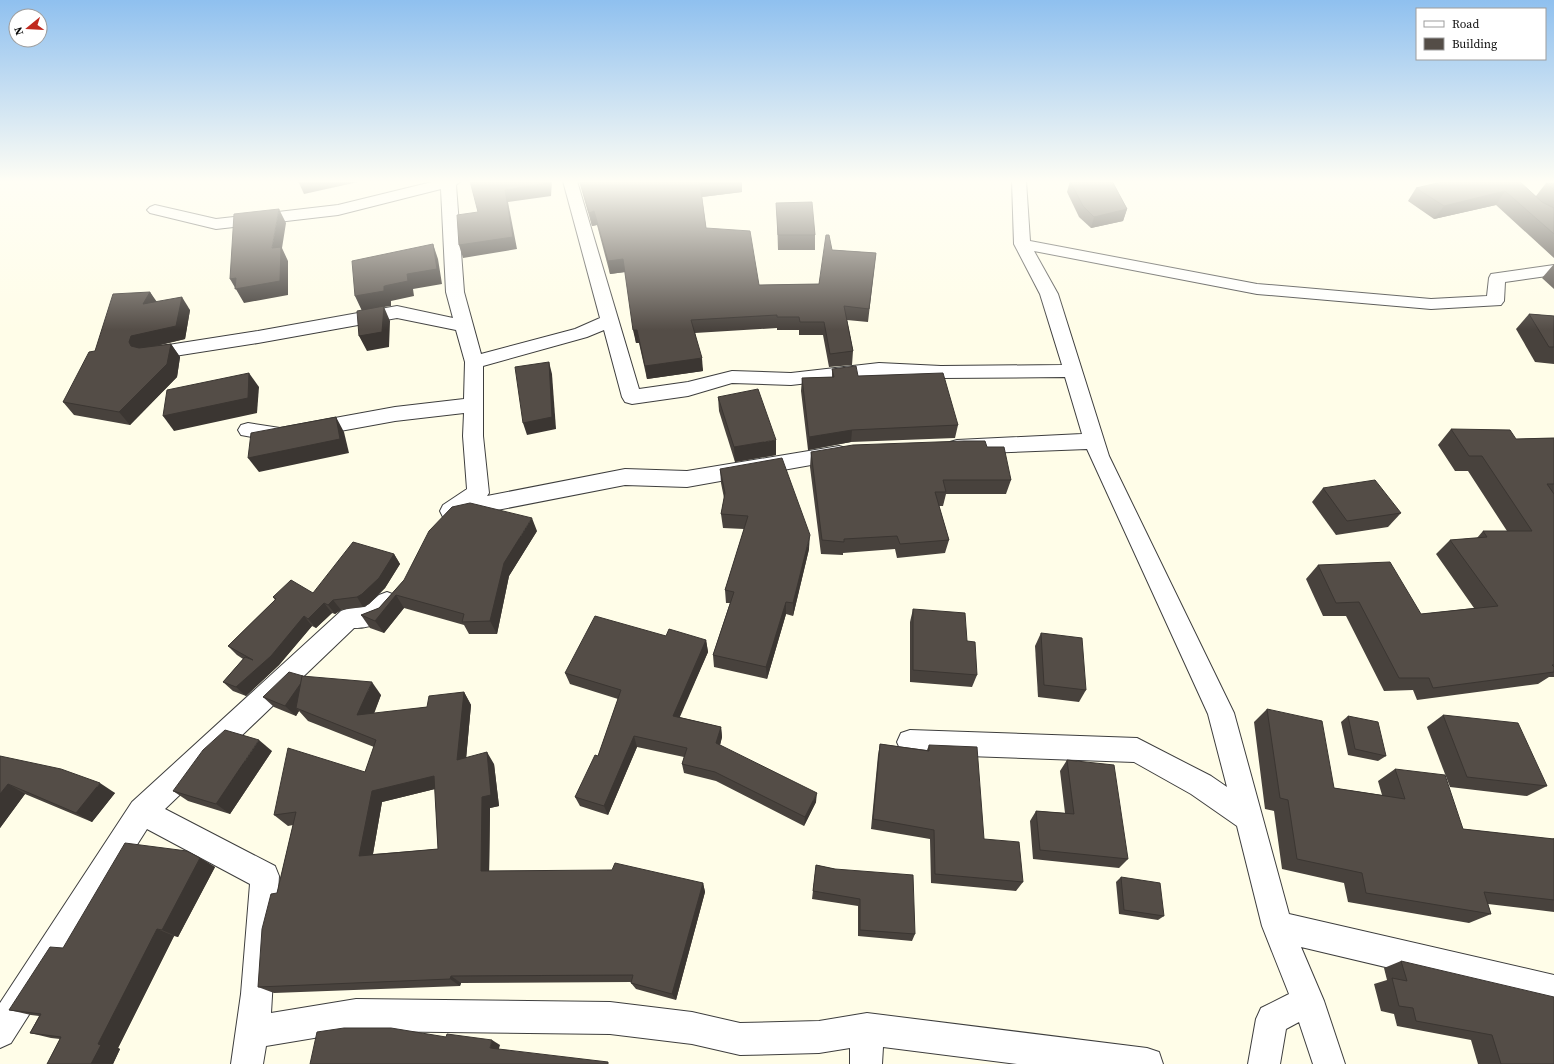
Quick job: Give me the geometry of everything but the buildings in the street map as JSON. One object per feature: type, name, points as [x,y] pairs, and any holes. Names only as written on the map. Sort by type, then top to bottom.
[{"type":"street","points":[[436,528],[450,512],[478,493],[473,404],[474,362],[455,292],[452,231]]},
{"type":"street","points":[[584,231],[632,397],[688,389],[732,377],[791,379],[879,369],[941,372],[1072,371]]},
{"type":"street","points":[[1021,231],[1022,244],[1049,294],[1099,456],[1221,713],[1277,926],[1308,1001],[1329,1064]]},
{"type":"street","points":[[1022,244],[1257,289],[1431,304],[1495,301],[1497,278],[1554,270]]},
{"type":"street","points":[[149,354],[258,337],[397,312],[465,326]]},
{"type":"street","points":[[474,362],[581,333],[610,320]]},
{"type":"street","points":[[248,430],[280,435],[395,414],[473,404]]},
{"type":"street","points":[[937,447],[1094,441]]},
{"type":"street","points":[[450,512],[626,477],[687,479],[859,451]]},
{"type":"street","points":[[0,1032],[142,812],[349,618],[363,619],[378,613],[398,590]]},
{"type":"street","points":[[910,742],[1137,750],[1202,784],[1249,818]]},
{"type":"street","points":[[142,812],[265,876],[252,1032],[247,1064]]},
{"type":"street","points":[[1277,926],[1554,991]]},
{"type":"street","points":[[1264,1064],[1272,1019],[1308,1001]]},
{"type":"street","points":[[252,1032],[356,1015],[610,1018],[692,1028],[740,1039],[818,1037],[867,1029],[1147,1064]]},
{"type":"street","points":[[866,1064],[867,1029]]}]
